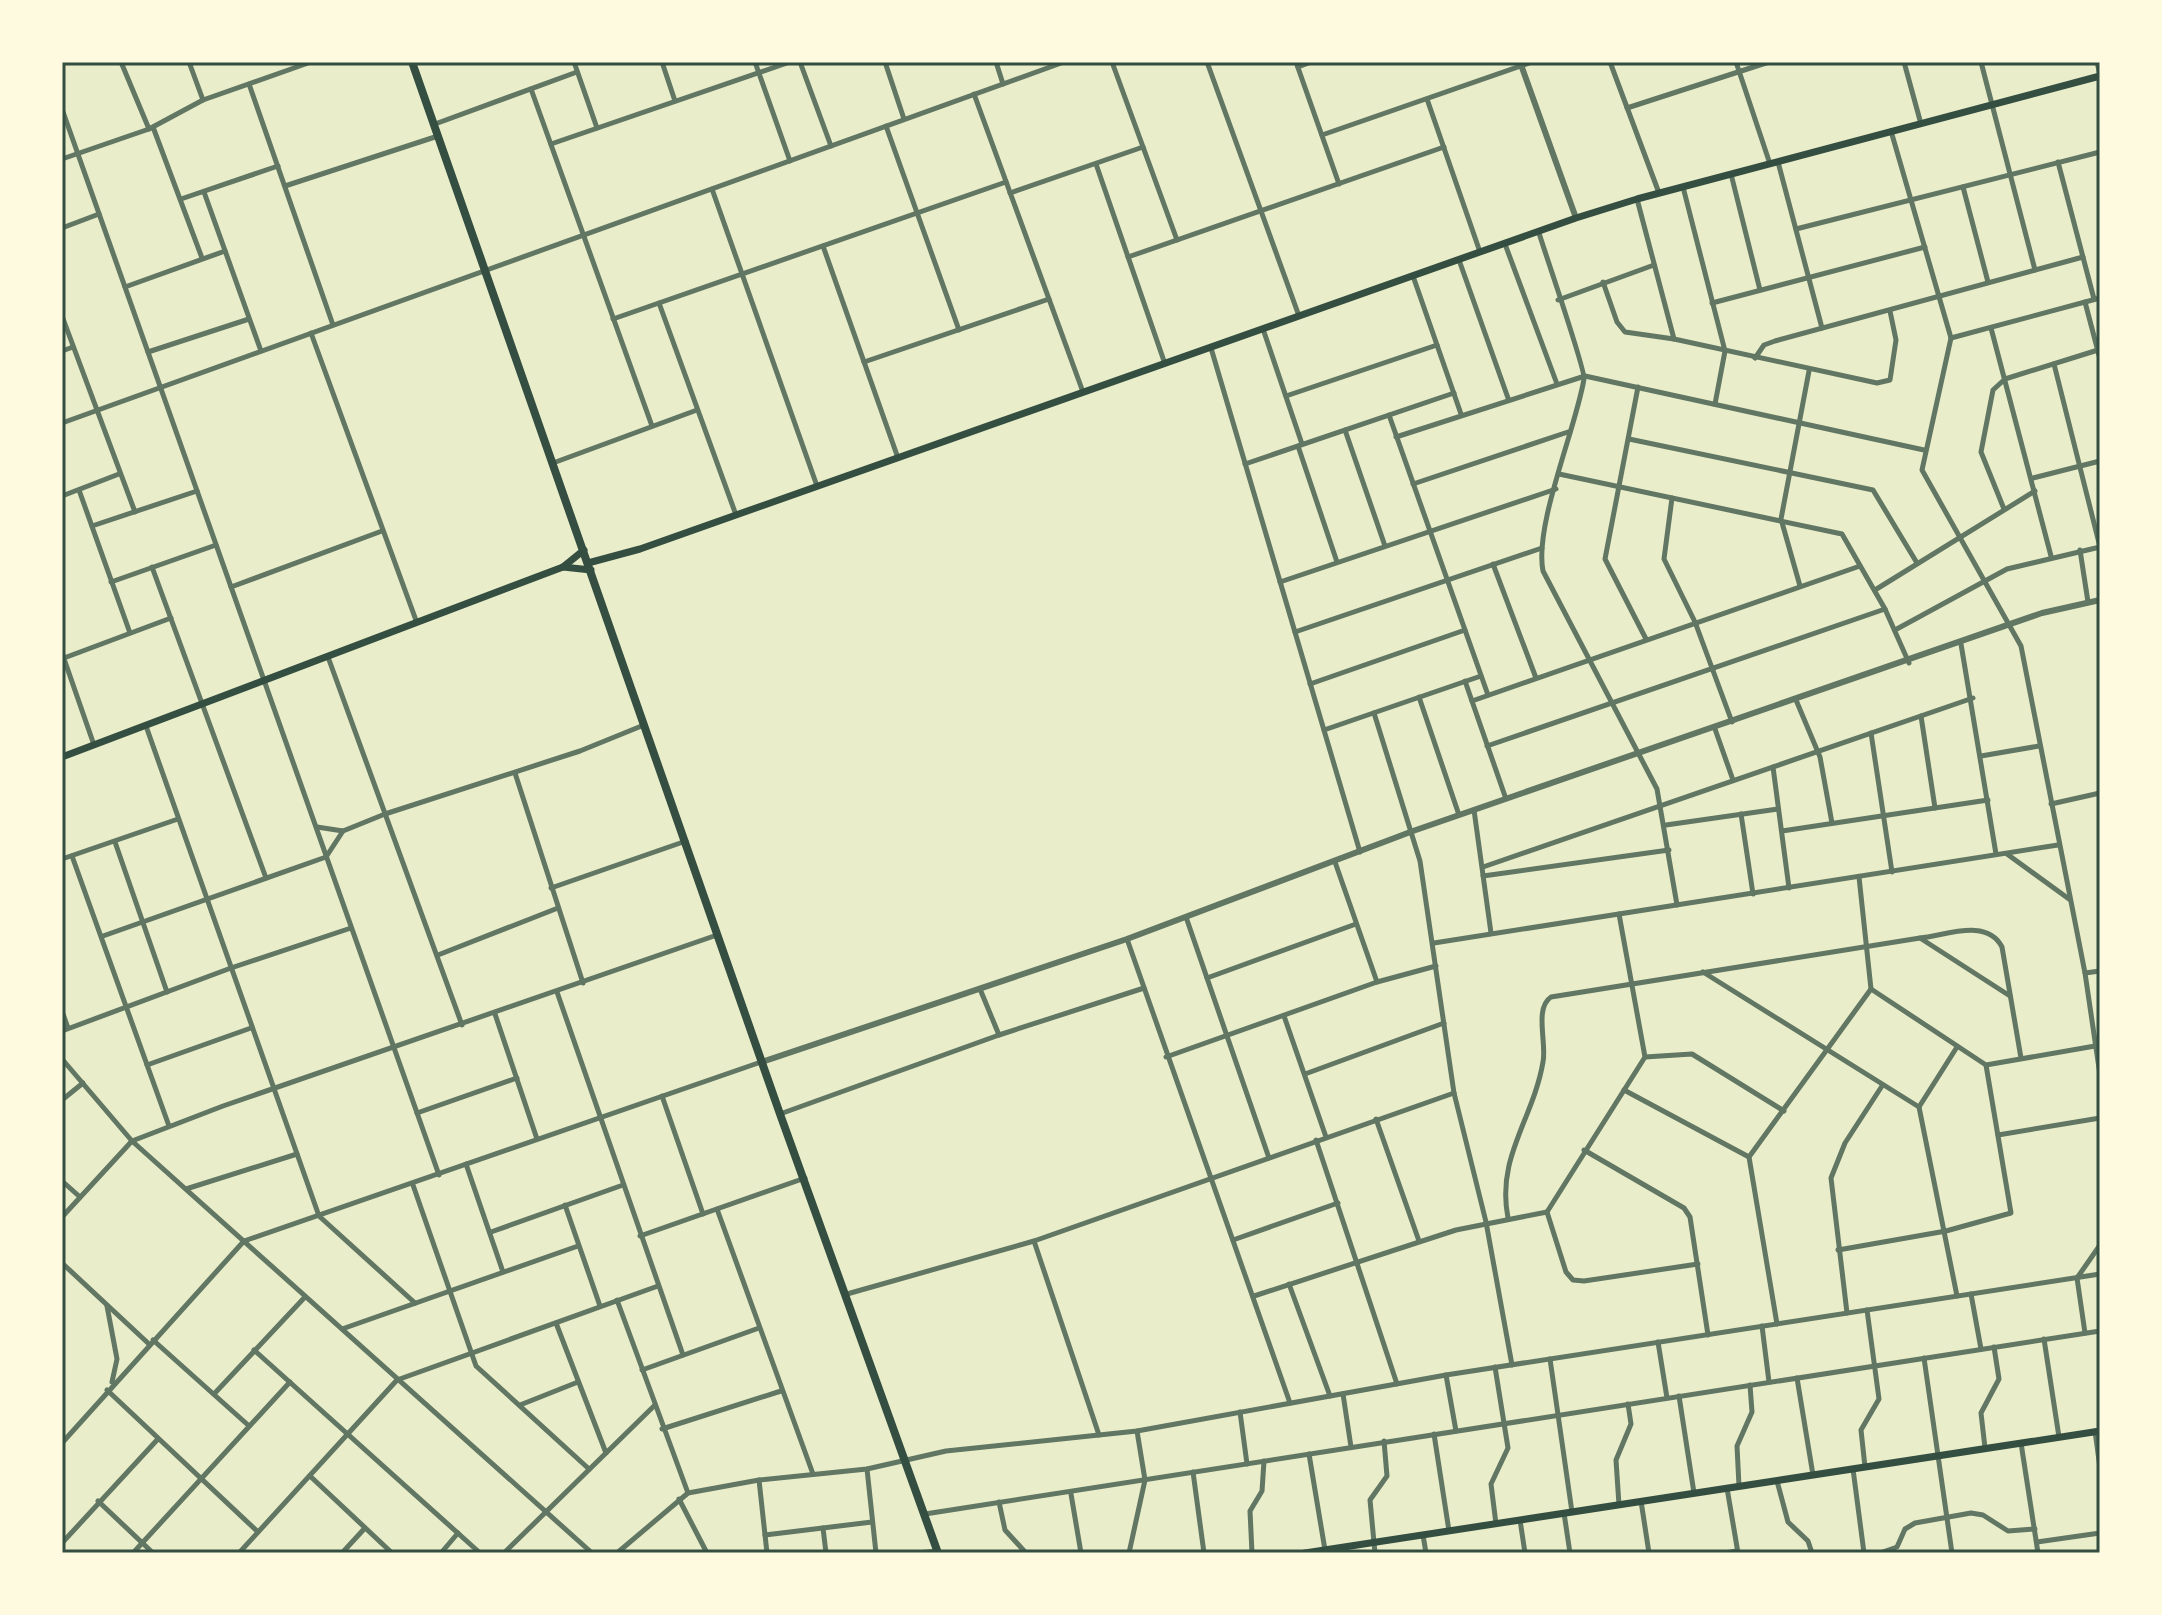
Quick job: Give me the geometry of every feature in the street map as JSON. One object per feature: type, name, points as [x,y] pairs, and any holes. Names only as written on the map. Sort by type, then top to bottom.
[{"type":"highway","points":[[412,62],[720,934],[780,1114],[938,1552]]},
{"type":"main road","points":[[563,567],[589,566],[736,516],[1576,218],[2100,75]]},
{"type":"main road","points":[[62,757],[563,567],[584,550]]},
{"type":"main road","points":[[1305,1553],[2097,1431]]},
{"type":"street","points":[[121,62],[181,199],[202,258]]},
{"type":"street","points":[[189,62],[203,100]]},
{"type":"street","points":[[62,159],[78,156],[151,128],[203,100],[311,62]]},
{"type":"street","points":[[574,62],[597,128]]},
{"type":"street","points":[[662,62],[675,101]]},
{"type":"street","points":[[755,62],[790,161]]},
{"type":"street","points":[[551,144],[790,62]]},
{"type":"street","points":[[800,62],[831,146]]},
{"type":"street","points":[[885,62],[904,119]]},
{"type":"street","points":[[996,62],[1003,84]]},
{"type":"street","points":[[62,423],[1064,62]]},
{"type":"street","points":[[1112,62],[1177,240]]},
{"type":"street","points":[[1207,62],[1299,316]]},
{"type":"street","points":[[1311,62],[1297,64],[1339,184]]},
{"type":"street","points":[[1322,135],[1532,62]]},
{"type":"street","points":[[1610,62],[1659,193]]},
{"type":"street","points":[[1736,62],[1796,229],[1822,328]]},
{"type":"street","points":[[1627,108],[1769,62]]},
{"type":"street","points":[[1904,62],[1921,124]]},
{"type":"street","points":[[1981,62],[2035,270]]},
{"type":"street","points":[[2097,62],[2100,75]]},
{"type":"street","points":[[1521,64],[1576,218]]},
{"type":"street","points":[[434,124],[577,72]]},
{"type":"street","points":[[249,84],[333,325]]},
{"type":"street","points":[[531,89],[652,426]]},
{"type":"street","points":[[974,94],[1083,393]]},
{"type":"street","points":[[1427,99],[1480,252]]},
{"type":"street","points":[[62,109],[439,1175]]},
{"type":"street","points":[[886,126],[959,330]]},
{"type":"street","points":[[1891,131],[1951,338],[1922,470],[1958,537],[2012,625],[2021,646],[2085,973],[2100,1075]]},
{"type":"street","points":[[285,186],[438,136]]},
{"type":"street","points":[[1010,193],[1143,147]]},
{"type":"street","points":[[1128,257],[1444,147]]},
{"type":"street","points":[[1796,229],[2100,152]]},
{"type":"street","points":[[1951,338],[2097,298],[2058,162]]},
{"type":"street","points":[[1096,164],[1165,365]]},
{"type":"street","points":[[181,199],[278,166]]},
{"type":"street","points":[[1731,174],[1760,290]]},
{"type":"street","points":[[613,319],[1006,182]]},
{"type":"street","points":[[1683,187],[1725,351],[1715,404]]},
{"type":"street","points":[[1963,187],[1988,282]]},
{"type":"street","points":[[712,189],[817,486]]},
{"type":"street","points":[[204,192],[261,351]]},
{"type":"street","points":[[1637,199],[1674,339]]},
{"type":"street","points":[[62,228],[99,214]]},
{"type":"street","points":[[1539,233],[1558,300],[1585,376],[1568,432],[1542,548],[1543,571],[1640,753],[1662,805],[1677,905]]},
{"type":"street","points":[[1505,244],[1557,384]]},
{"type":"street","points":[[823,246],[898,458]]},
{"type":"street","points":[[1712,303],[1925,247]]},
{"type":"street","points":[[125,287],[225,251]]},
{"type":"street","points":[[1754,358],[1764,345],[2083,257]]},
{"type":"street","points":[[1459,260],[1508,399]]},
{"type":"street","points":[[1558,300],[1654,265]]},
{"type":"street","points":[[1413,276],[1461,414]]},
{"type":"street","points":[[1603,282],[1620,328],[1809,371],[1877,383],[1890,380],[1896,340],[1890,311]]},
{"type":"street","points":[[864,362],[1049,299]]},
{"type":"street","points":[[2085,302],[2100,359]]},
{"type":"street","points":[[659,303],[736,516]]},
{"type":"street","points":[[62,316],[135,512]]},
{"type":"street","points":[[148,352],[249,319]]},
{"type":"street","points":[[1991,328],[2033,478],[2051,556]]},
{"type":"street","points":[[1263,329],[1337,562]]},
{"type":"street","points":[[311,333],[417,623]]},
{"type":"street","points":[[1286,396],[1437,345]]},
{"type":"street","points":[[62,351],[73,347]]},
{"type":"street","points":[[1211,348],[1360,852]]},
{"type":"street","points":[[2004,509],[1981,452],[1993,390],[2005,379],[2098,350]]},
{"type":"street","points":[[1895,630],[1984,579],[2051,556],[2100,547],[2054,364]]},
{"type":"street","points":[[1800,586],[1781,519],[1809,371]]},
{"type":"street","points":[[1396,437],[1585,376],[1924,450]]},
{"type":"street","points":[[1638,387],[1605,559],[1646,639]]},
{"type":"street","points":[[1245,464],[1454,393]]},
{"type":"street","points":[[553,463],[697,410]]},
{"type":"street","points":[[1389,415],[1488,695]]},
{"type":"street","points":[[1345,430],[1385,546]]},
{"type":"street","points":[[1413,484],[1568,432]]},
{"type":"street","points":[[1629,439],[1873,490],[1917,563]]},
{"type":"street","points":[[2033,478],[2100,461]]},
{"type":"street","points":[[62,496],[119,474]]},
{"type":"street","points":[[1559,474],[1842,534],[1885,609],[1909,663]]},
{"type":"street","points":[[1280,582],[1556,488]]},
{"type":"street","points":[[79,490],[130,633]]},
{"type":"street","points":[[92,526],[197,491]]},
{"type":"street","points":[[1875,590],[2035,491]]},
{"type":"street","points":[[1672,498],[1662,551],[1695,622],[1732,722]]},
{"type":"street","points":[[231,587],[382,531]]},
{"type":"street","points":[[111,582],[216,544]]},
{"type":"street","points":[[1295,632],[1542,548]]},
{"type":"street","points":[[2080,550],[2088,602]]},
{"type":"street","points":[[1493,564],[1536,678]]},
{"type":"street","points":[[1472,701],[1860,566]]},
{"type":"street","points":[[152,567],[266,878]]},
{"type":"street","points":[[62,1443],[244,1241],[1127,939],[1459,815],[1909,663],[2012,625],[2100,600]]},
{"type":"street","points":[[1487,746],[1885,609]]},
{"type":"street","points":[[95,745],[63,656],[171,618]]},
{"type":"street","points":[[1310,684],[1465,630]]},
{"type":"street","points":[[1961,644],[1973,698],[1996,854]]},
{"type":"street","points":[[328,657],[462,1025]]},
{"type":"street","points":[[1324,730],[1481,676]]},
{"type":"street","points":[[1465,681],[1506,799]]},
{"type":"street","points":[[1419,697],[1459,815]]},
{"type":"street","points":[[1483,867],[1973,698]]},
{"type":"street","points":[[1796,700],[1818,751],[1832,823]]},
{"type":"street","points":[[1374,713],[1413,831],[1434,943],[1454,1093],[1486,1222],[1512,1365]]},
{"type":"street","points":[[1921,716],[1935,808]]},
{"type":"street","points":[[316,827],[343,831],[385,814],[515,773],[645,724]]},
{"type":"street","points":[[146,726],[319,1216],[415,1303]]},
{"type":"street","points":[[1715,729],[1733,781]]},
{"type":"street","points":[[1871,733],[1892,872]]},
{"type":"street","points":[[1981,756],[2040,746]]},
{"type":"street","points":[[1773,767],[1789,888]]},
{"type":"street","points":[[515,773],[583,983]]},
{"type":"street","points":[[2051,804],[2100,793]]},
{"type":"street","points":[[1782,831],[1988,800]]},
{"type":"street","points":[[1666,825],[1778,809]]},
{"type":"street","points":[[1474,810],[1491,933]]},
{"type":"street","points":[[1741,814],[1753,894]]},
{"type":"street","points":[[62,859],[178,819]]},
{"type":"street","points":[[103,936],[326,857],[343,831]]},
{"type":"street","points":[[551,888],[686,841]]},
{"type":"street","points":[[115,842],[167,992]]},
{"type":"street","points":[[1434,943],[2058,845]]},
{"type":"street","points":[[1483,876],[1669,850]]},
{"type":"street","points":[[2006,853],[2069,899]]},
{"type":"street","points":[[72,856],[169,1126]]},
{"type":"street","points":[[1335,862],[1377,982]]},
{"type":"street","points":[[1777,1324],[1749,1157],[1871,989],[1859,877]]},
{"type":"street","points":[[438,955],[558,908]]},
{"type":"street","points":[[1619,914],[1645,1057],[1547,1212],[1566,1272],[1573,1280],[1698,1264]]},
{"type":"street","points":[[1186,917],[1269,1158]]},
{"type":"street","points":[[1207,978],[1356,924]]},
{"type":"street","points":[[62,1011],[65,1029],[351,928]]},
{"type":"street","points":[[1508,1218],[1503,1184],[1543,1063],[1545,1001],[1551,997],[1979,930],[1990,932],[2002,947],[2021,1058]]},
{"type":"street","points":[[62,1217],[132,1141],[720,934]]},
{"type":"street","points":[[1920,938],[2010,996]]},
{"type":"street","points":[[1127,939],[1290,1403]]},
{"type":"street","points":[[1166,1057],[1377,982],[1436,966]]},
{"type":"street","points":[[2085,973],[2100,971]]},
{"type":"street","points":[[1702,972],[1919,1107]]},
{"type":"street","points":[[780,1114],[999,1035],[1144,988]]},
{"type":"street","points":[[980,989],[999,1035]]},
{"type":"street","points":[[1871,989],[1986,1065],[2095,1046]]},
{"type":"street","points":[[557,992],[598,1118],[683,1355]]},
{"type":"street","points":[[495,1014],[537,1139]]},
{"type":"street","points":[[1284,1016],[1326,1137]]},
{"type":"street","points":[[1305,1074],[1444,1023]]},
{"type":"street","points":[[147,1065],[251,1028]]},
{"type":"street","points":[[1957,1047],[1919,1107],[1957,1296]]},
{"type":"street","points":[[1645,1057],[1692,1054],[1784,1111]]},
{"type":"street","points":[[62,1059],[132,1141],[592,1553]]},
{"type":"street","points":[[1838,1250],[1946,1231],[2011,1213],[1986,1065]]},
{"type":"street","points":[[417,1113],[517,1078]]},
{"type":"street","points":[[62,1100],[83,1083]]},
{"type":"street","points":[[1847,1313],[1831,1197],[1835,1161],[1882,1086]]},
{"type":"street","points":[[1624,1090],[1749,1157]]},
{"type":"street","points":[[847,1294],[1034,1241],[1454,1093]]},
{"type":"street","points":[[662,1096],[703,1214]]},
{"type":"street","points":[[1998,1135],[2100,1118]]},
{"type":"street","points":[[1376,1119],[1419,1241]]},
{"type":"street","points":[[1316,1140],[1359,1261],[1397,1384]]},
{"type":"street","points":[[1584,1150],[1684,1208],[1690,1217],[1708,1335]]},
{"type":"street","points":[[186,1189],[297,1154]]},
{"type":"street","points":[[466,1164],[503,1272]]},
{"type":"street","points":[[640,1236],[805,1178]]},
{"type":"street","points":[[62,1181],[80,1197]]},
{"type":"street","points":[[413,1185],[471,1355],[482,1373],[589,1469]]},
{"type":"street","points":[[491,1232],[623,1185]]},
{"type":"street","points":[[1233,1240],[1338,1203]]},
{"type":"street","points":[[565,1205],[600,1306]]},
{"type":"street","points":[[717,1209],[813,1474]]},
{"type":"street","points":[[1254,1296],[1419,1241],[1486,1222],[1547,1212]]},
{"type":"street","points":[[1034,1241],[1099,1435]]},
{"type":"street","points":[[2085,1333],[2077,1278],[2100,1245]]},
{"type":"street","points":[[342,1329],[578,1246]]},
{"type":"street","points":[[62,1263],[248,1425]]},
{"type":"street","points":[[617,1553],[688,1493],[759,1480],[867,1469],[991,1445],[1137,1431],[1495,1367],[2100,1274]]},
{"type":"street","points":[[1289,1284],[1330,1396]]},
{"type":"street","points":[[239,1553],[397,1380],[658,1286]]},
{"type":"street","points":[[1971,1294],[1981,1349]]},
{"type":"street","points":[[214,1394],[305,1297]]},
{"type":"street","points":[[617,1300],[688,1493]]},
{"type":"street","points":[[107,1305],[117,1359],[109,1388]]},
{"type":"street","points":[[1865,1467],[1861,1430],[1879,1399],[1867,1310]]},
{"type":"street","points":[[556,1323],[606,1453]]},
{"type":"street","points":[[1762,1326],[1769,1382]]},
{"type":"street","points":[[642,1370],[759,1328]]},
{"type":"street","points":[[925,1514],[1071,1494],[1384,1441],[2100,1331]]},
{"type":"street","points":[[2044,1339],[2059,1437]]},
{"type":"street","points":[[1658,1342],[1667,1398]]},
{"type":"street","points":[[1985,1448],[1981,1413],[1999,1379],[1994,1347]]},
{"type":"street","points":[[254,1350],[480,1553]]},
{"type":"street","points":[[1924,1358],[1952,1553]]},
{"type":"street","points":[[1550,1359],[1570,1553]]},
{"type":"street","points":[[1495,1367],[1508,1453],[1491,1484],[1496,1524]]},
{"type":"street","points":[[1446,1375],[1456,1431]]},
{"type":"street","points":[[1797,1378],[1813,1475]]},
{"type":"street","points":[[133,1553],[290,1382]]},
{"type":"street","points":[[520,1405],[578,1382]]},
{"type":"street","points":[[1739,1486],[1737,1446],[1752,1412],[1750,1385]]},
{"type":"street","points":[[109,1388],[157,1440],[258,1532]]},
{"type":"street","points":[[662,1429],[781,1391]]},
{"type":"street","points":[[1343,1394],[1351,1447]]},
{"type":"street","points":[[1679,1396],[1694,1493]]},
{"type":"street","points":[[1619,1505],[1616,1460],[1631,1424],[1628,1404]]},
{"type":"street","points":[[504,1553],[655,1405]]},
{"type":"street","points":[[1240,1412],[1247,1464]]},
{"type":"street","points":[[1129,1553],[1145,1480],[1137,1431]]},
{"type":"street","points":[[2097,1431],[2100,1468]]},
{"type":"street","points":[[1434,1434],[1449,1531]]},
{"type":"street","points":[[62,1543],[157,1440]]},
{"type":"street","points":[[1375,1553],[1370,1500],[1387,1476],[1384,1441]]},
{"type":"street","points":[[2021,1443],[2038,1553]]},
{"type":"street","points":[[1309,1454],[1325,1550]]},
{"type":"street","points":[[1252,1553],[1250,1511],[1262,1491],[1264,1461]]},
{"type":"street","points":[[867,1469],[876,1553]]},
{"type":"street","points":[[1853,1469],[1864,1553]]},
{"type":"street","points":[[1193,1472],[1204,1553]]},
{"type":"street","points":[[310,1476],[392,1553]]},
{"type":"street","points":[[759,1480],[767,1553]]},
{"type":"street","points":[[1777,1480],[1790,1526],[1808,1541],[1812,1553]]},
{"type":"street","points":[[1725,1553],[1738,1552],[1727,1488]]},
{"type":"street","points":[[1071,1494],[1081,1553]]},
{"type":"street","points":[[679,1499],[707,1553]]},
{"type":"street","points":[[98,1501],[153,1553]]},
{"type":"street","points":[[1641,1501],[1649,1553]]},
{"type":"street","points":[[999,1502],[1005,1530],[1026,1553]]},
{"type":"street","points":[[1880,1553],[1897,1547],[1908,1526],[1977,1513],[2008,1531],[2035,1529]]},
{"type":"street","points":[[1520,1520],[1525,1553]]},
{"type":"street","points":[[765,1535],[872,1522]]},
{"type":"street","points":[[342,1553],[365,1528]]},
{"type":"street","points":[[823,1528],[826,1553]]},
{"type":"street","points":[[441,1553],[458,1533]]},
{"type":"street","points":[[2037,1542],[2100,1533]]},
{"type":"street","points":[[1423,1535],[1426,1553]]},
{"type":"street","points":[[917,1553],[938,1552]]}]
